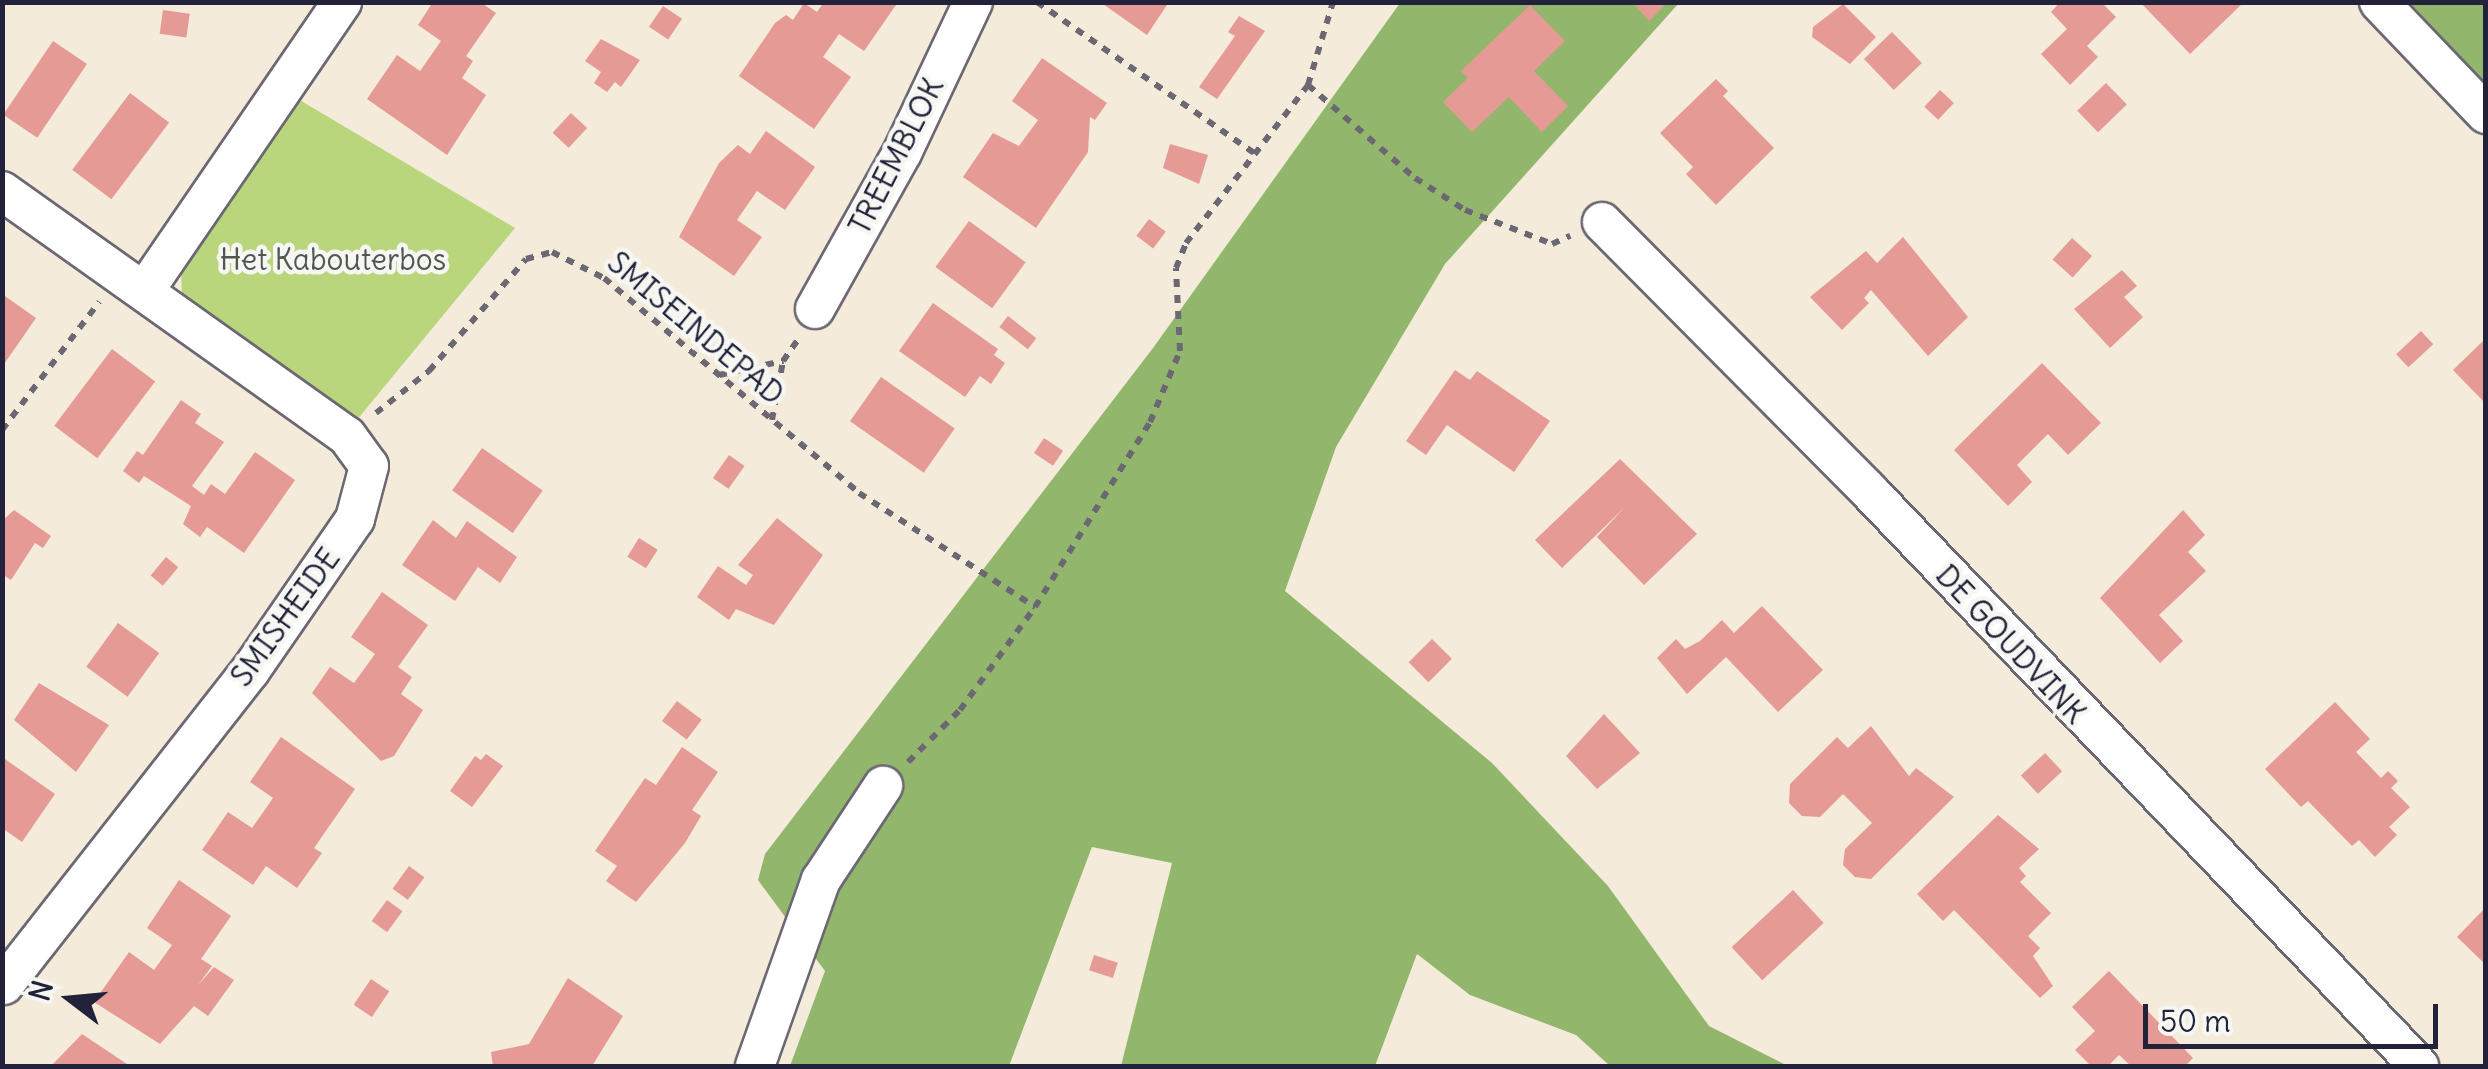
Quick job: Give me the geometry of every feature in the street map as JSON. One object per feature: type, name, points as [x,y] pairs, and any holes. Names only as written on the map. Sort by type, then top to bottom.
[{"type":"street","points":[[134,283],[342,2]]},
{"type":"street","name":"TREEMBLOK","points":[[815,308],[902,153],[973,2]]},
{"type":"street","points":[[2379,2],[2486,114]]},
{"type":"street","points":[[2,190],[347,436]]},
{"type":"street","name":"DE GOUDVINK","points":[[1602,222],[1869,491],[2419,1066]]},
{"type":"street","name":"SMISHEIDE","points":[[4,985],[250,671],[356,519],[368,466],[347,436]]},
{"type":"street","points":[[755,1066],[822,880],[883,786]]},
{"type":"path","points":[[1037,2],[1254,153]]},
{"type":"path","points":[[883,786],[960,710],[1035,607],[1170,382],[1183,324],[1176,268],[1186,243],[1308,85],[1325,46],[1333,2]]},
{"type":"path","points":[[1308,85],[1414,178],[1492,222],[1552,244],[1602,222]]},
{"type":"path","name":"SMISEINDEPAD","points":[[347,436],[429,372],[526,259],[552,252],[604,278],[859,493],[1035,607]]},
{"type":"path","points":[[2,430],[134,283]]},
{"type":"path","points":[[772,420],[782,361],[815,308]]},
{"type":"path","points":[[718,375],[782,361]]},
{"type":"green space","points":[[1400,3],[1679,3],[1445,264],[1336,447],[1285,591],[1492,763],[1608,886],[1709,1026],[1788,1066],[1610,1066],[1576,1035],[1470,995],[1417,954],[1375,1066],[1121,1066],[1172,863],[1092,847],[1009,1066],[790,1066],[825,971],[758,880],[765,854],[1153,348]]},
{"type":"green space","points":[[2400,3],[2485,3],[2485,92]]},
{"type":"green space","name":"Het Kabouterbos","points":[[298,99],[515,228],[356,421],[182,301],[181,267]]},
{"type":"building","points":[[433,2],[480,2],[496,13],[466,56],[473,61],[462,78],[486,95],[447,155],[367,99],[397,55],[420,71],[441,41],[418,25]]},
{"type":"building","points":[[824,2],[896,5],[864,51],[839,34],[823,57],[851,77],[814,129],[739,76],[775,23],[786,15],[793,20],[804,3],[817,12]]},
{"type":"building","points":[[1100,2],[1169,2],[1147,35]]},
{"type":"building","points":[[1632,2],[1668,2],[1649,21]]},
{"type":"building","points":[[2060,2],[2101,2],[2116,17],[2087,46],[2098,57],[2070,85],[2041,54],[2067,29],[2051,12]]},
{"type":"building","points":[[2140,2],[2244,2],[2190,54]]},
{"type":"building","points":[[1843,4],[1876,37],[1850,64],[1812,37],[1813,27]]},
{"type":"building","points":[[1530,5],[1565,41],[1534,71],[1568,106],[1542,132],[1509,97],[1472,132],[1443,102],[1468,78],[1461,71]]},
{"type":"building","points":[[663,6],[682,19],[668,40],[649,27]]},
{"type":"building","points":[[163,10],[190,14],[186,38],[160,34]]},
{"type":"building","points":[[1239,16],[1265,31],[1217,99],[1199,87],[1235,36],[1228,32]]},
{"type":"building","points":[[1892,32],[1922,63],[1894,90],[1864,59]]},
{"type":"building","points":[[601,39],[640,60],[621,87],[615,82],[607,92],[594,83],[601,72],[585,61]]},
{"type":"building","points":[[53,41],[87,64],[37,138],[3,115]]},
{"type":"building","points":[[1042,58],[1107,103],[1095,120],[1090,117],[1088,152],[1036,228],[963,177],[993,133],[1019,146],[1038,120],[1012,101]]},
{"type":"building","points":[[1716,79],[1728,91],[1723,96],[1774,148],[1716,205],[1686,174],[1693,167],[1660,133]]},
{"type":"building","points":[[2106,83],[2127,105],[2098,132],[2077,111]]},
{"type":"building","points":[[1940,90],[1954,103],[1938,120],[1924,107]]},
{"type":"building","points":[[130,93],[169,122],[111,199],[72,170]]},
{"type":"building","points":[[571,113],[587,128],[569,148],[553,133]]},
{"type":"building","points":[[766,131],[815,167],[785,210],[757,191],[737,220],[762,237],[734,276],[679,237],[719,163],[738,145],[750,154]]},
{"type":"building","points":[[1170,144],[1208,155],[1199,184],[1163,168]]},
{"type":"building","points":[[1149,219],[1166,232],[1153,248],[1136,236]]},
{"type":"building","points":[[969,221],[1026,262],[992,308],[935,267]]},
{"type":"building","points":[[1903,237],[1968,317],[1928,356],[1871,290],[1864,298],[1869,303],[1842,330],[1810,297],[1866,251],[1877,263]]},
{"type":"building","points":[[2072,238],[2092,256],[2073,278],[2053,260]]},
{"type":"building","points":[[2122,270],[2137,286],[2124,297],[2143,317],[2110,348],[2074,309]]},
{"type":"building","points":[[2,294],[36,318],[2,367]]},
{"type":"building","points":[[933,303],[998,349],[994,355],[1005,363],[991,384],[980,376],[965,397],[899,351]]},
{"type":"building","points":[[1008,316],[1036,338],[1028,349],[999,327]]},
{"type":"building","points":[[2421,331],[2433,344],[2408,367],[2396,354]]},
{"type":"building","points":[[2483,341],[2486,344],[2486,404],[2453,370]]},
{"type":"building","points":[[112,349],[155,381],[97,458],[54,426]]},
{"type":"building","points":[[2042,363],[2101,423],[2068,455],[2048,434],[2017,465],[2032,482],[2008,506],[1954,450]]},
{"type":"building","points":[[1455,370],[1470,380],[1477,371],[1550,421],[1514,472],[1447,425],[1426,455],[1406,441]]},
{"type":"building","points":[[881,377],[955,429],[924,473],[850,421]]},
{"type":"building","points":[[181,400],[201,414],[195,423],[224,442],[192,486],[204,495],[211,484],[225,494],[255,452],[295,480],[244,553],[207,527],[200,537],[183,524],[191,506],[144,476],[139,483],[123,471],[137,451],[143,455]]},
{"type":"building","points":[[1044,438],[1063,451],[1053,466],[1034,453]]},
{"type":"building","points":[[482,448],[543,490],[513,533],[452,491]]},
{"type":"building","points":[[729,455],[745,466],[729,489],[713,478]]},
{"type":"building","points":[[1620,459],[1697,534],[1644,585],[1597,537],[1624,508],[1562,568],[1535,540]]},
{"type":"building","points":[[14,510],[51,536],[43,548],[35,543],[11,580],[2,574],[2,521]]},
{"type":"building","points":[[2183,510],[2205,535],[2188,552],[2206,571],[2159,615],[2183,641],[2160,663],[2100,598]]},
{"type":"building","points":[[777,518],[823,555],[774,625],[736,609],[729,620],[697,597],[718,566],[746,585],[753,575],[738,565]]},
{"type":"building","points":[[433,520],[456,538],[467,521],[517,557],[500,583],[478,567],[455,601],[402,565]]},
{"type":"building","points":[[639,538],[658,550],[646,568],[627,557]]},
{"type":"building","points":[[166,557],[178,567],[163,586],[151,575]]},
{"type":"building","points":[[382,592],[428,625],[398,667],[412,677],[401,694],[423,710],[394,756],[381,761],[312,693],[330,667],[354,683],[375,654],[351,637]]},
{"type":"building","points":[[1762,606],[1823,670],[1778,712],[1726,657],[1687,694],[1657,658],[1676,639],[1685,649],[1700,641],[1722,620],[1734,633]]},
{"type":"building","points":[[118,623],[159,653],[128,697],[86,667]]},
{"type":"building","points":[[1432,639],[1452,659],[1428,682],[1409,662]]},
{"type":"building","points":[[39,683],[109,725],[76,772],[14,720]]},
{"type":"building","points":[[677,701],[702,720],[687,740],[662,721]]},
{"type":"building","points":[[2335,702],[2370,739],[2356,752],[2381,778],[2388,771],[2398,781],[2391,788],[2410,807],[2389,827],[2397,835],[2375,857],[2359,840],[2352,846],[2308,801],[2301,807],[2265,769]]},
{"type":"building","points":[[1604,714],[1640,753],[1597,789],[1566,756]]},
{"type":"building","points":[[1871,726],[1909,776],[1916,768],[1954,797],[1871,879],[1855,877],[1843,865],[1845,849],[1872,823],[1843,794],[1820,817],[1802,816],[1789,803],[1790,784],[1837,737],[1848,748]]},
{"type":"building","points":[[281,737],[355,789],[314,848],[322,853],[297,888],[266,866],[253,885],[202,850],[228,812],[252,828],[273,798],[250,782]]},
{"type":"building","points":[[682,747],[718,772],[692,810],[701,816],[685,843],[636,902],[606,881],[617,866],[595,851],[645,778],[656,785]]},
{"type":"building","points":[[2045,753],[2062,771],[2038,794],[2021,776]]},
{"type":"building","points":[[486,754],[503,766],[472,807],[450,791],[475,756],[481,760]]},
{"type":"building","points":[[2,757],[55,794],[22,842],[2,828]]},
{"type":"building","points":[[1998,815],[2039,849],[2019,868],[2026,876],[2020,882],[2051,913],[2028,936],[2040,948],[2033,956],[2053,986],[2040,998],[1954,910],[1943,921],[1917,894]]},
{"type":"building","points":[[409,866],[424,877],[408,900],[393,889]]},
{"type":"building","points":[[179,880],[231,916],[201,959],[212,966],[198,985],[214,967],[234,980],[208,1016],[194,1006],[160,1044],[94,1002],[129,952],[154,970],[172,945],[147,928]]},
{"type":"building","points":[[1793,890],[1824,923],[1762,980],[1732,947]]},
{"type":"building","points":[[387,900],[402,911],[387,932],[372,921]]},
{"type":"building","points":[[2486,907],[2486,965],[2457,937]]},
{"type":"building","points":[[1094,955],[1118,963],[1113,978],[1089,970]]},
{"type":"building","points":[[2109,971],[2193,1058],[2185,1066],[2131,1066],[2119,1055],[2108,1066],[2091,1066],[2075,1050],[2095,1031],[2072,1007]]},
{"type":"building","points":[[568,978],[623,1016],[592,1066],[493,1066],[491,1052],[529,1044]]},
{"type":"building","points":[[371,979],[389,991],[372,1017],[354,1005]]},
{"type":"building","points":[[82,1034],[130,1066],[51,1066]]}]
